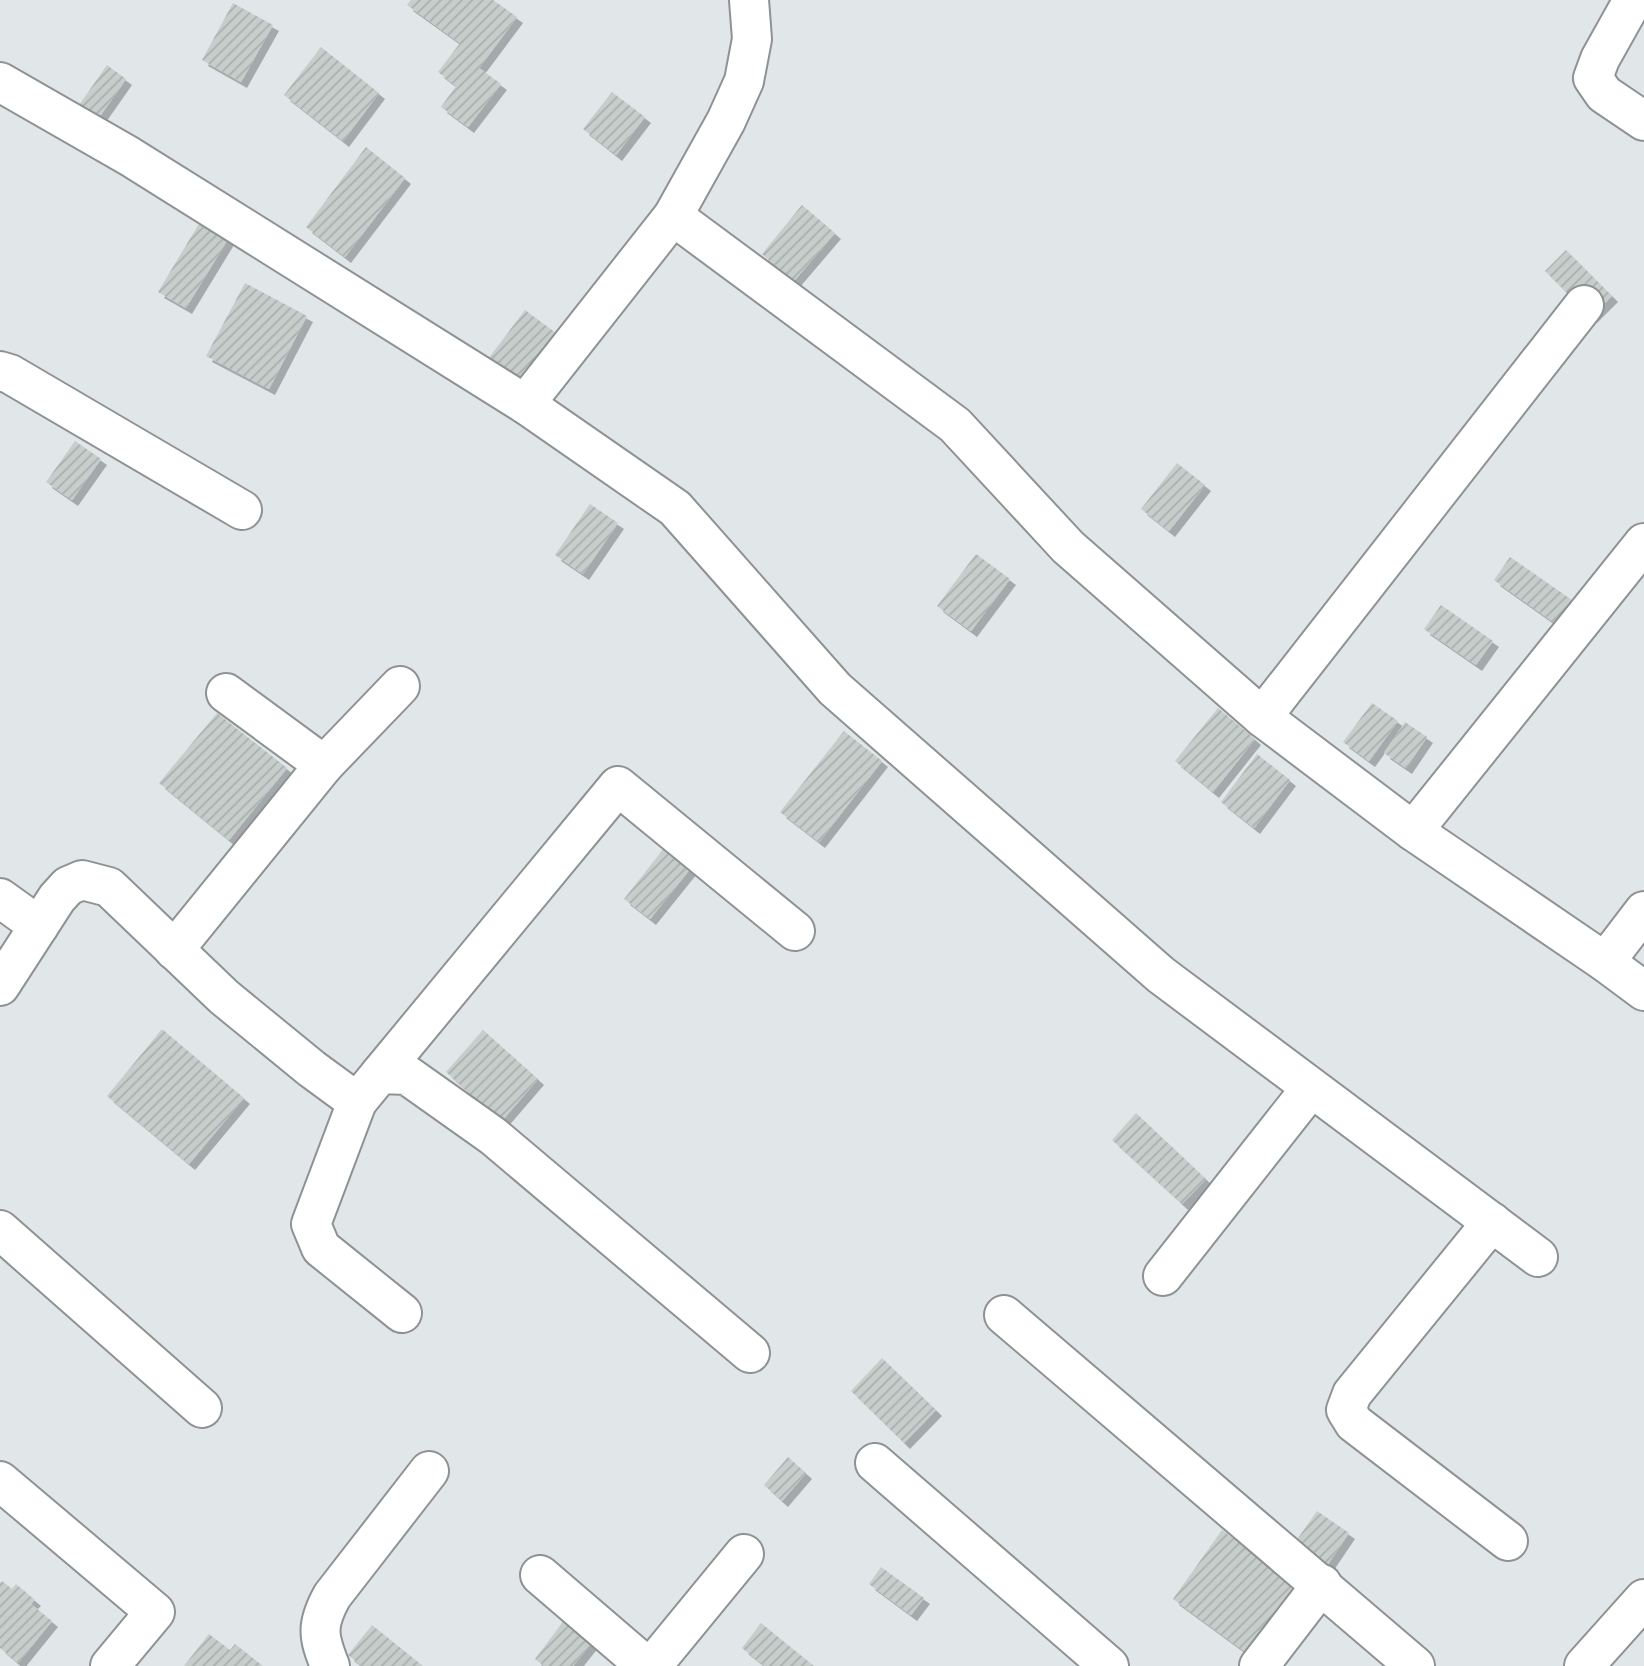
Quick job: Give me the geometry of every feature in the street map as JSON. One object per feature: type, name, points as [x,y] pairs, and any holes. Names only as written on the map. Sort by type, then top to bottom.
[{"type":"street","points":[[525,404],[673,216],[726,121],[744,81],[752,39],[750,0]]},
{"type":"street","points":[[1633,0],[1600,59],[1593,78],[1604,94],[1644,121]]},
{"type":"street","points":[[0,82],[129,156],[525,404],[676,508],[835,689],[1161,975],[1538,1257]]},
{"type":"street","points":[[673,216],[955,425],[1068,547],[1262,717],[1413,831],[1644,991]]},
{"type":"street","points":[[1262,717],[1584,305]]},
{"type":"street","points":[[0,371],[10,374],[242,510]]},
{"type":"street","points":[[1413,831],[1644,543]]},
{"type":"street","points":[[174,950],[324,765],[400,686]]},
{"type":"street","points":[[226,693],[324,765]]},
{"type":"street","points":[[402,1313],[321,1248],[311,1224],[368,1088],[618,786],[796,932]]},
{"type":"street","points":[[0,986],[57,898],[68,886],[82,880],[108,887],[224,997],[368,1088]]},
{"type":"street","points":[[0,898],[39,926]]},
{"type":"street","points":[[1605,962],[1644,911]]},
{"type":"street","points":[[368,1088],[407,1075],[493,1136],[750,1353]]},
{"type":"street","points":[[1163,1276],[1311,1088]]},
{"type":"street","points":[[1492,1222],[1352,1394],[1346,1410],[1354,1423],[1508,1541]]},
{"type":"street","points":[[0,1230],[202,1408]]},
{"type":"street","points":[[1004,1315],[1415,1666]]},
{"type":"street","points":[[874,1463],[1109,1666]]},
{"type":"street","points":[[330,1666],[319,1625],[327,1604],[429,1471]]},
{"type":"street","points":[[0,1481],[155,1612],[110,1666]]},
{"type":"street","points":[[652,1666],[744,1554]]},
{"type":"street","points":[[540,1575],[646,1666]]},
{"type":"street","points":[[1259,1666],[1322,1584]]},
{"type":"street","points":[[1584,1666],[1644,1599]]},
{"type":"building","points":[[411,0],[493,0],[517,17],[479,68],[501,84],[468,127],[441,107],[456,86],[438,72],[460,43],[407,5]]},
{"type":"building","points":[[233,3],[273,25],[241,82],[202,60]]},
{"type":"building","points":[[321,47],[379,93],[343,141],[284,95]]},
{"type":"building","points":[[107,65],[126,79],[89,132],[70,118]]},
{"type":"building","points":[[612,92],[645,117],[616,155],[583,129]]},
{"type":"building","points":[[366,147],[405,178],[345,257],[306,227]]},
{"type":"building","points":[[802,205],[835,233],[794,281],[762,254]]},
{"type":"building","points":[[200,222],[228,239],[186,308],[158,292]]},
{"type":"building","points":[[1566,250],[1612,296],[1591,317],[1545,271]]},
{"type":"building","points":[[245,283],[307,316],[269,389],[206,356]]},
{"type":"building","points":[[525,310],[568,342],[528,395],[485,363]]},
{"type":"building","points":[[75,441],[101,459],[72,500],[46,482]]},
{"type":"building","points":[[1177,463],[1205,485],[1169,531],[1141,509]]},
{"type":"building","points":[[590,504],[618,523],[583,574],[555,555]]},
{"type":"building","points":[[976,554],[1010,579],[971,631],[937,606]]},
{"type":"building","points":[[1510,557],[1572,600],[1556,624],[1494,580]]},
{"type":"building","points":[[1441,605],[1493,641],[1476,665],[1424,629]]},
{"type":"building","points":[[1372,703],[1398,721],[1369,761],[1343,742]]},
{"type":"building","points":[[1218,708],[1255,739],[1213,792],[1175,761]]},
{"type":"building","points":[[217,713],[287,768],[229,840],[159,783]]},
{"type":"building","points":[[1405,722],[1427,737],[1406,768],[1384,753]]},
{"type":"building","points":[[844,731],[882,761],[819,842],[780,812]]},
{"type":"building","points":[[1257,754],[1290,780],[1254,828],[1221,802]]},
{"type":"building","points":[[665,847],[691,868],[650,919],[624,899]]},
{"type":"building","points":[[162,1029],[244,1098],[189,1164],[107,1096]]},
{"type":"building","points":[[483,1030],[538,1079],[501,1122],[446,1072]]},
{"type":"building","points":[[1136,1113],[1206,1179],[1182,1204],[1112,1140]]},
{"type":"building","points":[[882,1358],[936,1410],[904,1443],[851,1391]]},
{"type":"building","points":[[788,1457],[806,1473],[782,1501],[764,1485]]},
{"type":"building","points":[[1317,1511],[1349,1533],[1326,1567],[1294,1544]]},
{"type":"building","points":[[1222,1530],[1305,1590],[1255,1659],[1173,1599]]},
{"type":"building","points":[[881,1567],[924,1598],[911,1615],[869,1584]]},
{"type":"building","points":[[2,1581],[12,1589],[16,1584],[35,1600],[31,1604],[52,1621],[18,1663],[0,1648]]},
{"type":"building","points":[[565,1619],[593,1641],[573,1666],[544,1666],[535,1659]]},
{"type":"building","points":[[761,1623],[814,1666],[765,1666],[742,1648]]},
{"type":"building","points":[[372,1625],[423,1666],[362,1666],[348,1655]]},
{"type":"building","points":[[209,1634],[230,1650],[235,1644],[263,1666],[184,1666]]}]
